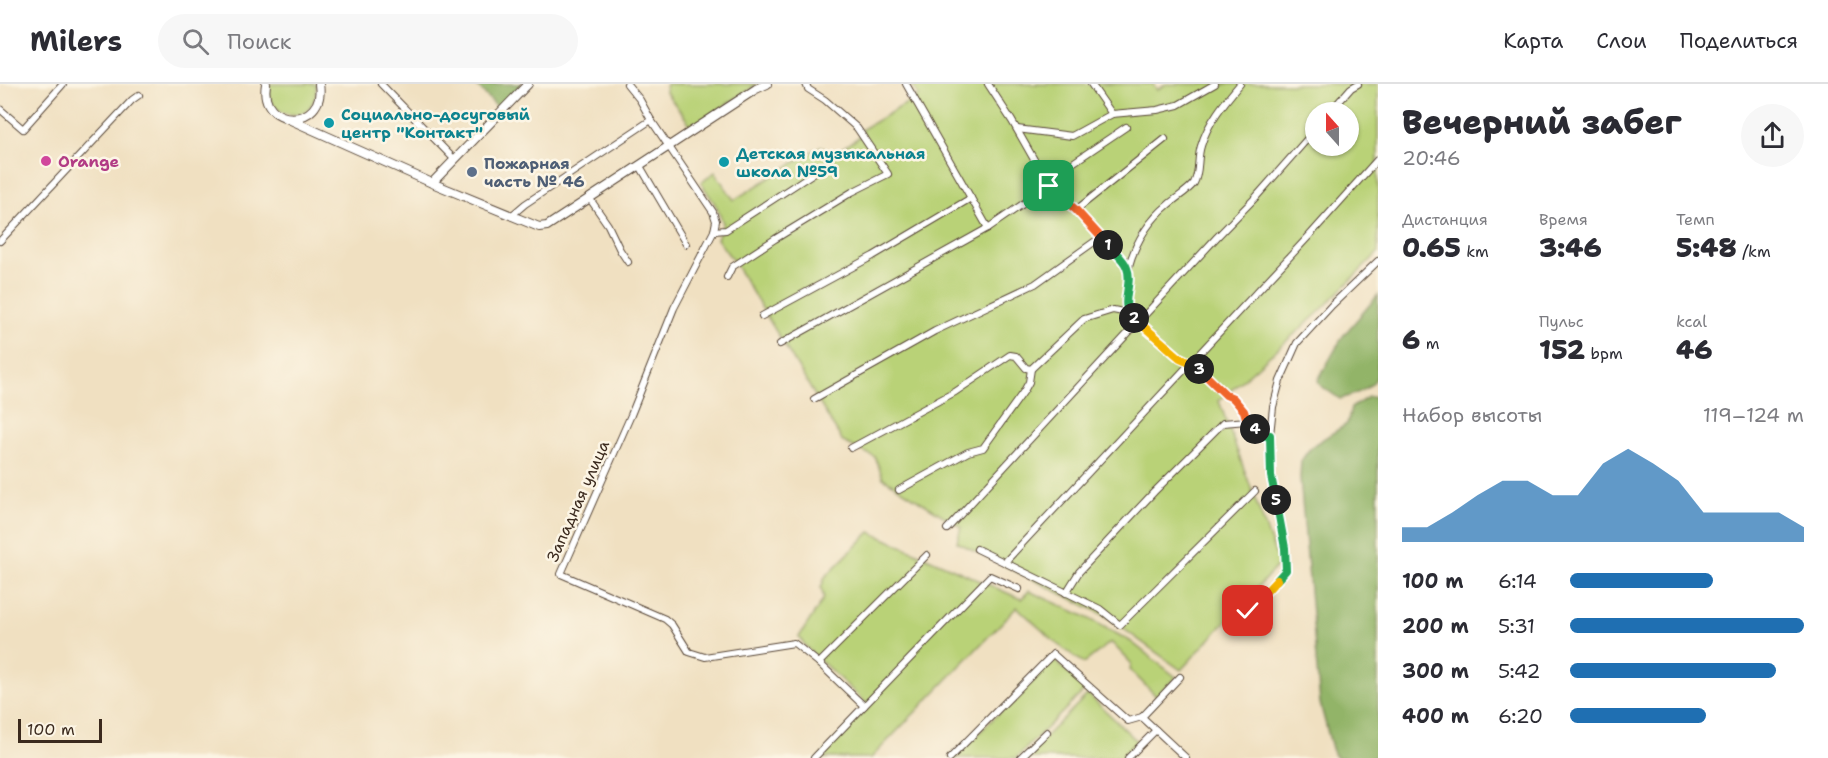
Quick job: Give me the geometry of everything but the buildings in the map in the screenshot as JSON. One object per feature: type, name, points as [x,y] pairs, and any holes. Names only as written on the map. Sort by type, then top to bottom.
[{"type":"street","points":[[0,109],[23,129],[63,84]]},
{"type":"street","points":[[266,84],[265,94],[269,105],[284,117],[432,183],[539,227],[547,226],[767,84]]},
{"type":"street","points":[[381,84],[454,159]]},
{"type":"street","points":[[432,183],[528,84]]},
{"type":"street","points":[[627,84],[640,100],[712,212],[716,221],[714,231],[726,231],[829,164]]},
{"type":"street","points":[[727,277],[732,267],[766,244],[852,192],[888,174],[857,128],[825,100],[808,89],[806,84]]},
{"type":"street","points":[[906,84],[988,228]]},
{"type":"street","points":[[988,84],[1048,183],[1076,210],[1128,269]]},
{"type":"street","points":[[1091,84],[1112,114]]},
{"type":"street","points":[[1017,129],[1072,136],[1112,114],[1157,110],[1178,105],[1215,84]]},
{"type":"street","points":[[1128,314],[1125,305],[1129,279],[1128,269],[1141,236],[1164,208],[1193,184],[1207,129],[1215,115],[1240,84]]},
{"type":"street","points":[[1339,102],[1358,84]]},
{"type":"street","points":[[307,127],[318,100],[319,86]]},
{"type":"street","points":[[0,241],[139,95]]},
{"type":"street","points":[[284,117],[303,116],[315,106]]},
{"type":"street","points":[[511,216],[534,198],[651,120]]},
{"type":"street","points":[[780,344],[988,228],[1126,126]]},
{"type":"street","points":[[1076,210],[1165,138]]},
{"type":"street","points":[[946,529],[1305,141]]},
{"type":"street","points":[[1005,561],[1378,159]]},
{"type":"street","points":[[640,166],[687,244]]},
{"type":"street","points":[[762,316],[873,256],[971,198]]},
{"type":"street","points":[[590,199],[608,225],[628,262]]},
{"type":"street","name":"Западная улица","points":[[714,231],[674,308],[631,415],[561,574],[665,619],[672,625],[689,652],[705,657],[794,643],[819,663],[864,706]]},
{"type":"street","points":[[814,399],[935,331],[1035,284],[1101,237]]},
{"type":"street","points":[[1248,611],[1286,570],[1285,548],[1271,476],[1270,435],[1273,407],[1280,381],[1297,343],[1332,305],[1378,261]]},
{"type":"street","points":[[899,490],[968,452],[982,448],[1024,391],[1029,382],[1031,369],[1084,319],[1113,310],[1128,314],[1139,321],[1180,358],[1195,365],[1226,395],[1233,398],[1244,411],[1247,421],[1262,436],[1270,435]]},
{"type":"street","points":[[851,448],[955,392],[1010,355],[1016,356],[1026,368],[1031,369]]},
{"type":"street","points":[[1066,592],[1079,572],[1223,423],[1247,421]]},
{"type":"street","points":[[976,549],[1005,561],[1100,609],[1120,625],[1255,491]]},
{"type":"street","points":[[819,663],[927,555]]},
{"type":"street","points":[[814,758],[990,576],[1019,589]]},
{"type":"street","points":[[950,758],[1053,654],[1128,721],[1142,717],[1180,677]]},
{"type":"street","points":[[1142,717],[1186,758]]},
{"type":"street","points":[[1128,758],[1156,730]]},
{"type":"street","points":[[1020,758],[1047,732]]},
{"type":"green space","points":[[270,84],[316,84],[315,98],[301,113],[282,112],[274,106],[270,97]]},
{"type":"green space","points":[[475,84],[522,84],[498,108]]},
{"type":"green space","points":[[667,84],[758,84],[692,127],[665,91]]},
{"type":"green space","points":[[911,84],[1153,84],[1157,90],[1166,84],[1378,84],[1378,253],[1318,313],[1219,401],[1279,564],[1181,670],[1104,615],[957,542],[961,527],[883,478],[875,457],[843,442],[734,262],[717,239],[723,223],[717,207],[701,183],[715,172],[734,200],[821,146],[832,155],[864,134],[861,130],[919,96]]},
{"type":"green space","points":[[1378,295],[1377,377],[1366,389],[1340,399],[1320,385],[1318,380],[1343,336]]},
{"type":"green space","points":[[1368,397],[1378,397],[1378,758],[1337,758],[1333,752],[1320,703],[1300,478],[1301,461],[1315,444],[1347,424],[1351,408]]},
{"type":"green space","points":[[870,532],[1021,599],[1029,591],[1084,616],[1130,641],[1176,677],[1156,696],[1130,670],[1131,663],[1111,642],[1084,663],[1057,644],[1017,607],[871,758],[819,758],[869,706],[808,649],[799,637],[824,598],[821,588],[825,577]]},
{"type":"green space","points":[[1053,659],[1086,689],[1016,758],[954,758]]},
{"type":"green space","points":[[1088,694],[1138,742],[1121,758],[1024,758]]},
{"type":"place","name":"Социально-досуговый центр \"Контакт\"","points":[[329,123]]},
{"type":"place","name":"Orange","points":[[46,161]]},
{"type":"place","name":"Детская музыкальная школа №59","points":[[724,162]]},
{"type":"place","name":"Пожарная часть № 46","points":[[472,172]]},
{"type":"route","points":[[1049,186],[1076,210],[1124,262],[1128,269],[1129,279],[1125,305],[1128,314],[1180,358],[1195,365],[1226,395],[1233,398],[1244,411],[1247,421],[1262,436],[1270,435],[1271,476],[1285,548],[1286,570],[1248,611]]}]
